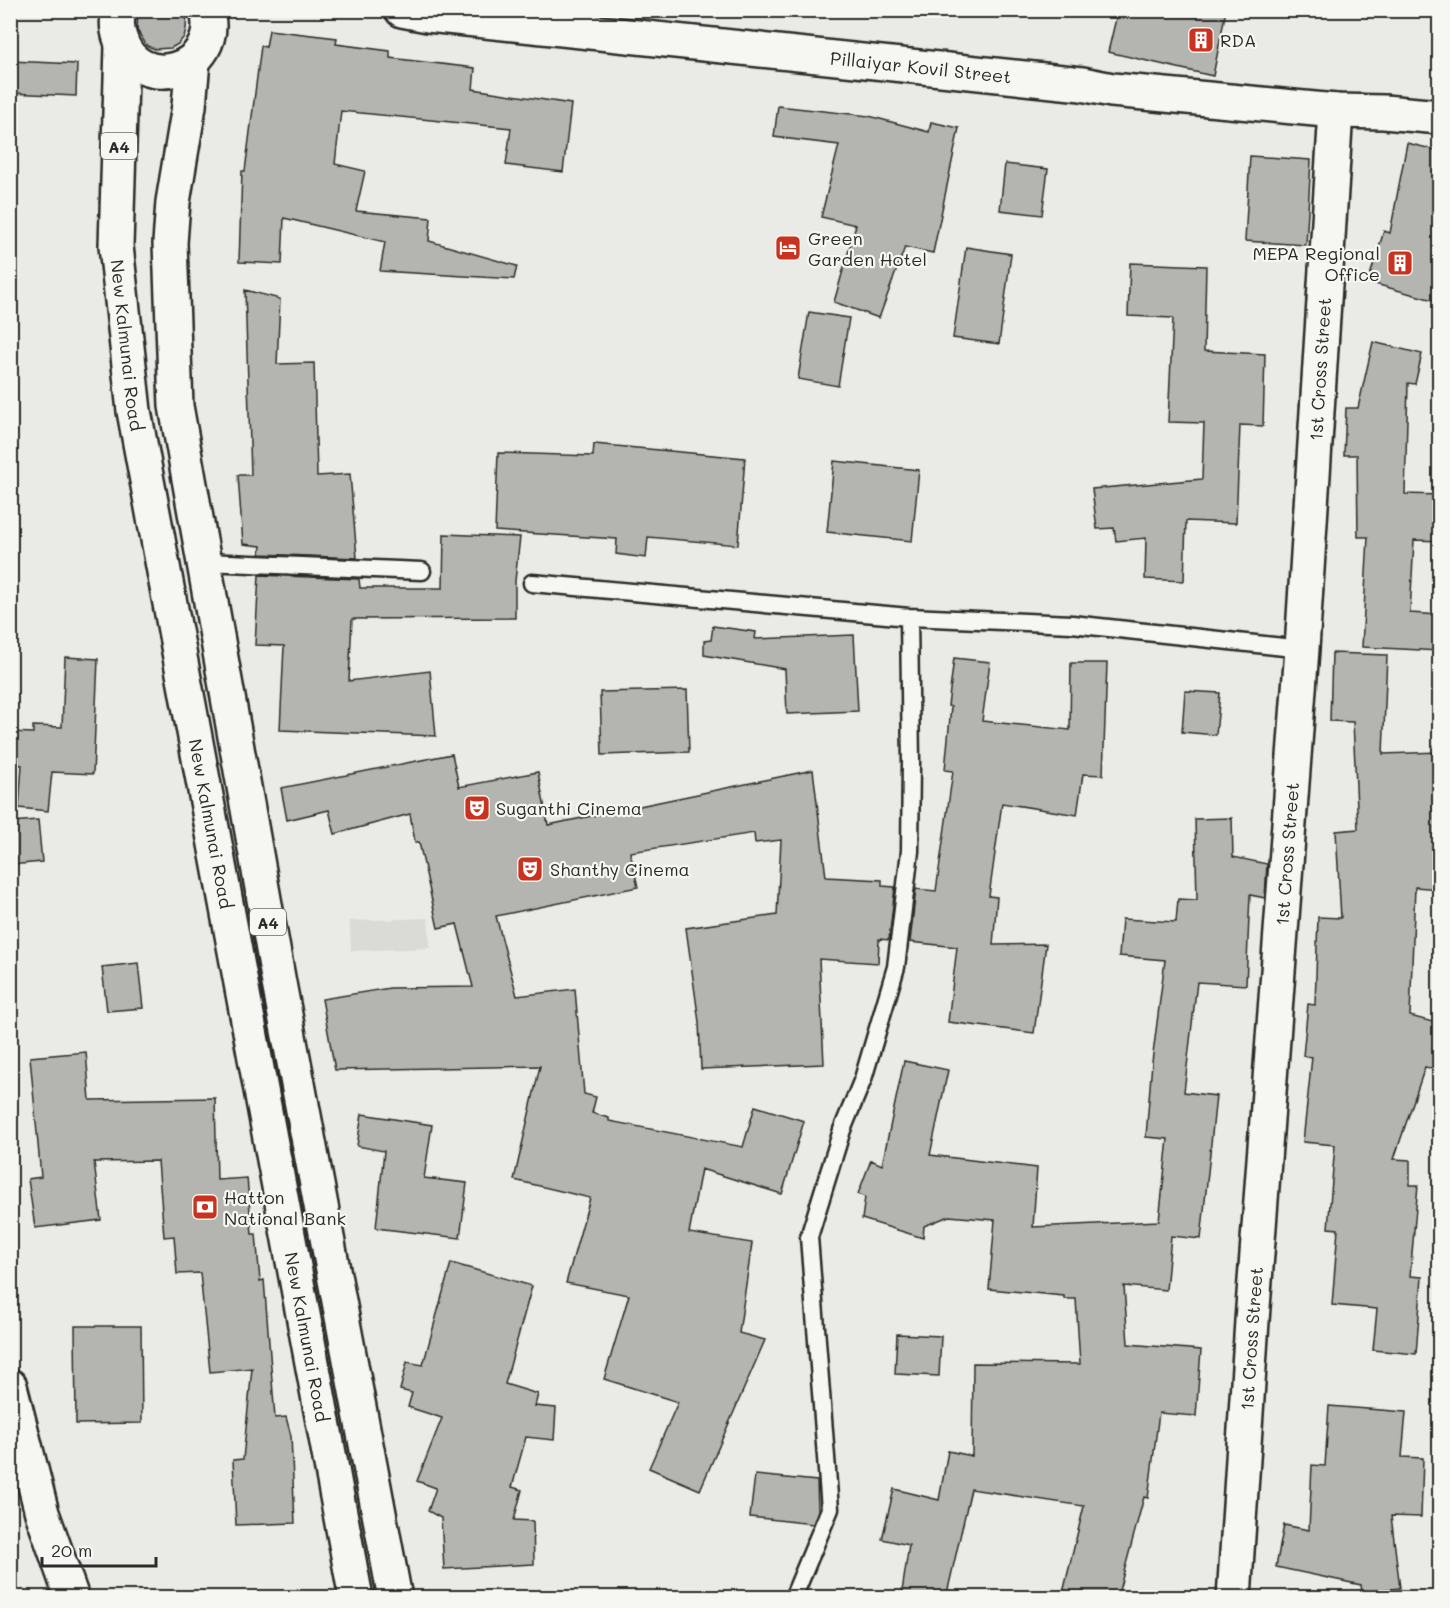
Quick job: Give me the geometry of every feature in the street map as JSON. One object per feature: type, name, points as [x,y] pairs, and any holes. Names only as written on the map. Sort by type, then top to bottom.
[{"type":"main road","name":"New Kalmunai Road","points":[[120,10],[117,31],[122,46],[116,246],[134,411],[356,1598]]},
{"type":"main road","points":[[122,46],[141,66],[168,71],[181,68],[193,61],[203,50],[209,36],[210,21],[207,10]]},
{"type":"main road","name":"Pillaiyar Kovil Street","points":[[402,10],[428,15],[1082,84],[1112,90],[1336,111],[1384,111],[1440,117]]},
{"type":"main road","name":"New Kalmunai Road","points":[[193,61],[189,106],[173,202],[170,243],[176,406],[279,983],[394,1598]]},
{"type":"main road","name":"1st Cross Street","points":[[1234,1598],[1252,1321],[1302,650],[1336,111]]},
{"type":"main road","points":[[10,1386],[42,1513],[72,1598]]},
{"type":"lane","points":[[205,562],[422,571]]},
{"type":"lane","points":[[532,582],[909,617],[1072,624],[1302,650]]},
{"type":"lane","points":[[793,1598],[830,1509],[809,1238],[842,1130],[863,1078],[896,967],[910,851],[909,617]]},
{"type":"shaded area","points":[[428,918],[430,948],[351,951],[350,921]]},
{"type":"building","points":[[138,10],[187,10],[184,37],[171,48],[155,49],[147,46],[137,30]]},
{"type":"building","points":[[1118,10],[1226,10],[1213,76],[1108,52]]},
{"type":"building","points":[[269,30],[337,38],[336,44],[390,51],[390,58],[475,68],[473,89],[571,104],[563,172],[506,165],[511,128],[341,111],[335,164],[365,171],[356,211],[431,218],[429,241],[517,266],[514,279],[380,271],[385,242],[284,218],[282,264],[239,262],[242,171],[245,171],[261,46],[266,47]]},
{"type":"building","points":[[10,61],[77,64],[76,96],[10,93]]},
{"type":"building","points":[[778,106],[869,116],[929,132],[931,122],[959,128],[933,253],[905,247],[879,318],[834,302],[856,225],[821,217],[839,145],[774,137]]},
{"type":"building","points":[[1407,143],[1440,151],[1440,302],[1368,282],[1384,231],[1390,233]]},
{"type":"building","points":[[1250,156],[1311,160],[1306,245],[1245,241]]},
{"type":"building","points":[[1005,164],[1048,169],[1042,215],[1000,210]]},
{"type":"building","points":[[966,247],[1011,254],[999,344],[953,338]]},
{"type":"building","points":[[1130,263],[1206,266],[1204,351],[1265,354],[1263,426],[1240,425],[1236,523],[1186,521],[1184,581],[1145,579],[1146,538],[1116,541],[1114,528],[1097,529],[1092,489],[1202,479],[1204,423],[1168,422],[1173,318],[1128,316]]},
{"type":"building","points":[[245,290],[280,299],[277,364],[314,363],[317,476],[350,474],[357,558],[260,554],[261,546],[243,544],[238,475],[251,475]]},
{"type":"building","points":[[809,312],[849,318],[838,386],[798,379]]},
{"type":"building","points":[[1373,342],[1422,354],[1415,384],[1408,383],[1405,494],[1440,495],[1440,541],[1414,540],[1410,613],[1440,615],[1440,651],[1362,647],[1368,537],[1358,537],[1357,455],[1344,455],[1346,408],[1358,408]]},
{"type":"building","points":[[594,444],[745,458],[738,545],[648,537],[646,558],[616,554],[617,539],[495,531],[498,453],[593,456]]},
{"type":"building","points":[[834,461],[919,470],[912,541],[827,532]]},
{"type":"building","points":[[444,534],[520,537],[515,581],[515,618],[352,619],[349,681],[430,671],[436,736],[280,730],[284,646],[255,645],[259,575],[359,579],[360,588],[443,588]]},
{"type":"building","points":[[713,626],[756,632],[755,639],[854,635],[858,711],[787,714],[785,669],[704,655],[704,641],[711,640]]},
{"type":"building","points":[[1332,653],[1387,655],[1383,754],[1440,752],[1440,889],[1415,887],[1410,1016],[1440,1024],[1440,1071],[1425,1067],[1394,1159],[1410,1160],[1410,1185],[1418,1185],[1410,1276],[1422,1277],[1416,1354],[1373,1350],[1377,1309],[1332,1305],[1338,1229],[1328,1228],[1335,1145],[1303,1142],[1312,1057],[1303,1056],[1308,1004],[1315,1005],[1318,917],[1341,918],[1336,831],[1358,829],[1353,722],[1330,721]]},
{"type":"building","points":[[65,657],[98,659],[93,774],[52,772],[48,811],[19,808],[22,765],[10,764],[10,732],[33,733],[33,726],[62,727]]},
{"type":"building","points":[[954,658],[990,662],[982,721],[1070,730],[1071,663],[1107,663],[1103,775],[1083,774],[1077,815],[1002,803],[989,896],[997,897],[993,945],[1046,944],[1034,1033],[948,1022],[957,947],[910,942],[916,889],[936,891],[953,771],[945,770],[951,707],[948,706]]},
{"type":"building","points":[[687,690],[689,752],[602,755],[600,692]]},
{"type":"building","points":[[1185,691],[1220,693],[1216,735],[1182,732]]},
{"type":"building","points":[[452,754],[459,787],[538,772],[548,825],[813,770],[826,877],[882,880],[882,886],[895,887],[889,940],[879,939],[878,963],[819,959],[824,1064],[701,1069],[699,1022],[686,928],[777,915],[781,840],[755,843],[754,833],[630,852],[638,887],[496,916],[517,996],[575,989],[584,1094],[596,1097],[592,1113],[609,1118],[609,1121],[743,1147],[755,1106],[804,1121],[782,1194],[701,1169],[689,1233],[752,1243],[739,1333],[765,1340],[700,1490],[649,1468],[678,1402],[604,1379],[629,1295],[566,1283],[590,1198],[514,1180],[540,1066],[335,1070],[322,999],[390,988],[473,987],[457,924],[438,928],[419,842],[415,842],[410,814],[335,834],[329,810],[287,820],[281,788]]},
{"type":"building","points":[[1232,818],[1233,857],[1267,864],[1265,898],[1250,895],[1246,985],[1197,982],[1184,1092],[1216,1096],[1201,1239],[1171,1236],[1166,1290],[1124,1286],[1128,1344],[1201,1350],[1196,1416],[1159,1413],[1148,1498],[1144,1497],[1117,1598],[1081,1598],[1063,1593],[1084,1506],[971,1489],[946,1598],[901,1598],[909,1545],[882,1539],[894,1489],[939,1500],[948,1451],[972,1456],[973,1363],[1080,1364],[1076,1299],[989,1289],[995,1220],[949,1216],[924,1226],[923,1238],[862,1219],[865,1197],[858,1194],[871,1160],[882,1165],[904,1061],[948,1070],[930,1155],[1037,1168],[1033,1227],[1159,1221],[1168,1139],[1146,1137],[1152,1062],[1165,960],[1119,956],[1122,919],[1176,922],[1178,899],[1197,900],[1195,819]]},
{"type":"building","points":[[38,820],[42,862],[10,865],[10,822]]},
{"type":"building","points":[[138,963],[143,1008],[107,1011],[102,967]]},
{"type":"building","points":[[86,1052],[90,1100],[215,1098],[217,1180],[247,1178],[252,1234],[256,1234],[260,1281],[264,1280],[275,1418],[286,1417],[291,1436],[295,1523],[236,1525],[233,1460],[243,1459],[252,1368],[210,1372],[200,1273],[177,1274],[174,1236],[164,1237],[158,1161],[94,1162],[101,1220],[35,1228],[28,1179],[41,1177],[30,1057]]},
{"type":"building","points":[[362,1114],[432,1125],[424,1178],[467,1183],[460,1238],[376,1228],[384,1151],[357,1146]]},
{"type":"building","points":[[451,1263],[532,1286],[505,1384],[538,1394],[535,1406],[556,1408],[554,1440],[526,1437],[512,1487],[522,1490],[514,1520],[533,1521],[534,1564],[444,1569],[441,1518],[428,1511],[436,1488],[417,1481],[442,1418],[408,1407],[412,1393],[400,1390],[407,1362],[423,1365]]},
{"type":"building","points":[[75,1326],[141,1326],[142,1423],[76,1424]]},
{"type":"building","points":[[897,1334],[941,1336],[939,1376],[895,1374]]},
{"type":"building","points":[[1329,1406],[1406,1412],[1402,1457],[1423,1458],[1421,1517],[1391,1516],[1400,1588],[1362,1592],[1361,1585],[1276,1567],[1284,1525],[1309,1530],[1312,1465],[1325,1466]]},
{"type":"building","points":[[755,1475],[817,1481],[818,1510],[813,1524],[750,1517]]},
{"type":"place","name":"RDA","points":[[1201,40]]},
{"type":"place","name":"Green Garden Hotel","points":[[788,248]]},
{"type":"place","name":"MEPA Regional Office","points":[[1400,263]]},
{"type":"place","name":"Suganthi Cinema","points":[[477,808]]},
{"type":"place","name":"Shanthy Cinema","points":[[530,869]]},
{"type":"place","name":"Hatton National Bank","points":[[205,1207]]}]
